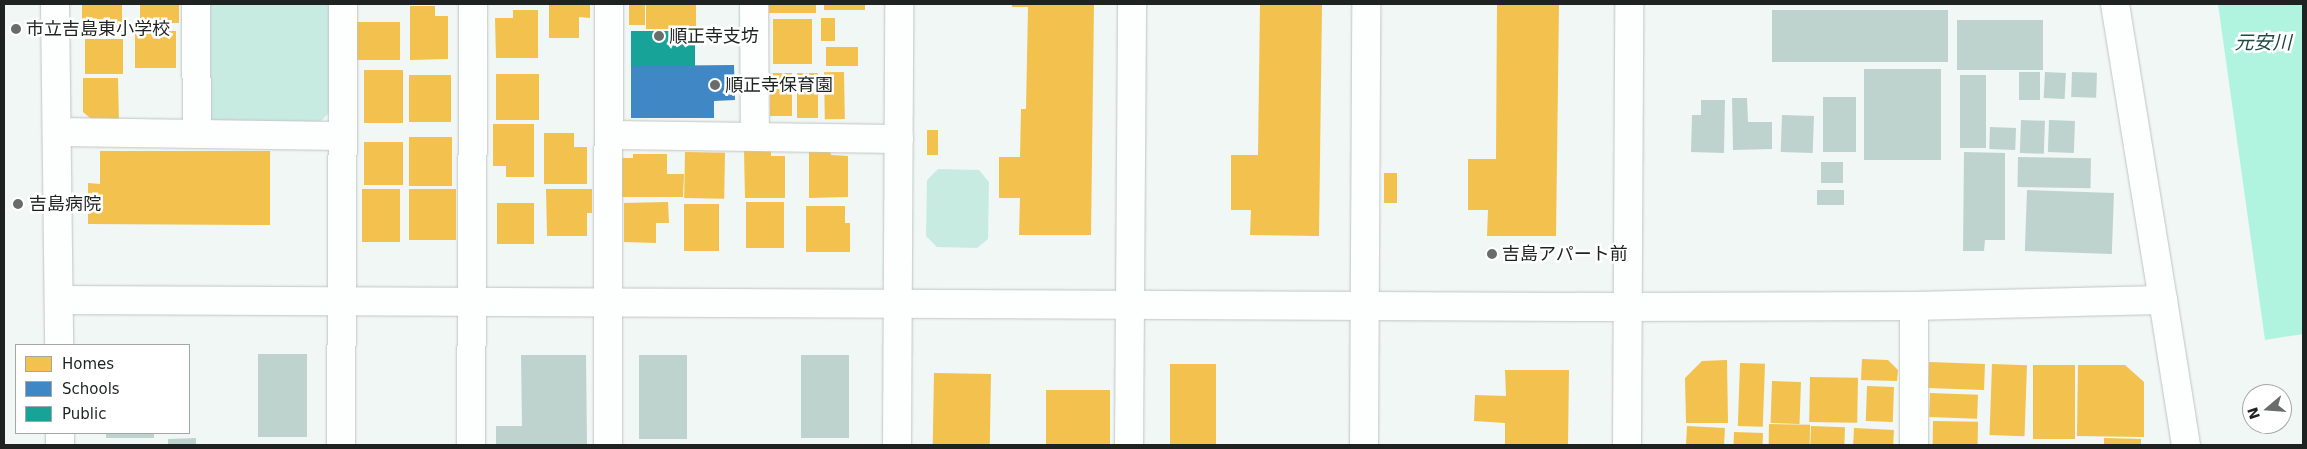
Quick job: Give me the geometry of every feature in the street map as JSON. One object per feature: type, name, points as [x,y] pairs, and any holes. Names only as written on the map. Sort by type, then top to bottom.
[{"type":"street","points":[[55,4],[60,344]]},
{"type":"street","points":[[196,4],[198,133]]},
{"type":"street","points":[[341,445],[343,4]]},
{"type":"street","points":[[472,445],[473,4]]},
{"type":"street","points":[[608,445],[609,4]]},
{"type":"street","points":[[754,4],[755,137]]},
{"type":"street","points":[[897,445],[899,4]]},
{"type":"street","points":[[1129,445],[1132,4]]},
{"type":"street","points":[[1364,445],[1366,4]]},
{"type":"street","points":[[1627,445],[1628,4]]},
{"type":"street","points":[[2115,4],[2186,445]]},
{"type":"street","points":[[57,132],[342,136]]},
{"type":"street","points":[[609,135],[899,139]]},
{"type":"street","points":[[59,300],[1626,307],[1914,306],[2163,300]]},
{"type":"street","points":[[1914,306],[1914,445]]},
{"type":"shaded area","points":[[204,4],[335,4],[335,107],[318,124],[212,122],[206,112]]},
{"type":"shaded area","points":[[938,169],[979,170],[989,182],[988,239],[977,248],[937,247],[926,236],[927,180]]},
{"type":"water","name":"元安川","points":[[2218,4],[2303,4],[2303,334],[2265,340]]},
{"type":"building: Homes","points":[[82,4],[122,4],[122,32],[82,32]]},
{"type":"building: Homes","points":[[140,4],[179,4],[179,23],[140,23]]},
{"type":"building: Homes","points":[[549,4],[590,4],[590,18],[579,17],[579,38],[549,38]]},
{"type":"building: Homes","points":[[629,4],[645,4],[645,25],[629,25]]},
{"type":"building: Homes","points":[[646,4],[696,4],[696,29],[646,29]]},
{"type":"building: Homes","points":[[769,4],[816,4],[816,13],[769,13]]},
{"type":"building: Homes","points":[[824,4],[865,4],[865,10],[824,10]]},
{"type":"building: Homes","points":[[1012,4],[1094,4],[1091,235],[1019,235],[1020,198],[999,198],[999,157],[1020,157],[1021,109],[1026,109],[1028,7],[1012,7]]},
{"type":"building: Homes","points":[[1260,4],[1322,4],[1319,236],[1250,235],[1251,210],[1231,210],[1231,155],[1258,155]]},
{"type":"building: Homes","points":[[1497,4],[1559,4],[1556,236],[1487,236],[1488,210],[1468,210],[1468,159],[1496,159]]},
{"type":"building: Homes","points":[[410,6],[435,6],[435,16],[448,16],[448,59],[410,60]]},
{"type":"building: Homes","points":[[513,10],[538,10],[538,58],[496,58],[495,18],[513,18]]},
{"type":"building: Homes","points":[[821,18],[835,18],[835,41],[821,41]]},
{"type":"building: Homes","points":[[773,19],[812,19],[812,64],[773,64]]},
{"type":"building: Homes","points":[[357,22],[400,22],[400,60],[357,60]]},
{"type":"building: Homes","points":[[135,31],[176,31],[176,68],[135,68]]},
{"type":"building: Homes","points":[[85,39],[123,39],[123,74],[85,74]]},
{"type":"building: Homes","points":[[826,47],[858,47],[858,66],[826,66]]},
{"type":"building: Homes","points":[[364,70],[403,70],[403,123],[364,123]]},
{"type":"building: Homes","points":[[824,72],[844,72],[845,119],[825,119]]},
{"type":"building: Homes","points":[[770,73],[792,73],[792,116],[770,116]]},
{"type":"building: Homes","points":[[797,73],[818,73],[818,118],[797,118]]},
{"type":"building: Homes","points":[[496,74],[539,74],[539,120],[496,120]]},
{"type":"building: Homes","points":[[409,75],[451,75],[451,122],[409,122]]},
{"type":"building: Homes","points":[[83,78],[118,78],[119,123],[96,123],[83,112]]},
{"type":"building: Homes","points":[[493,124],[534,124],[534,177],[506,177],[506,166],[493,166]]},
{"type":"building: Homes","points":[[927,130],[938,130],[938,155],[927,155]]},
{"type":"building: Homes","points":[[544,133],[574,133],[574,147],[587,147],[587,184],[544,184]]},
{"type":"building: Homes","points":[[409,137],[452,137],[452,186],[409,186]]},
{"type":"building: Homes","points":[[364,142],[403,142],[403,185],[364,185]]},
{"type":"building: Homes","points":[[809,148],[830,148],[831,155],[848,156],[848,197],[809,198]]},
{"type":"building: Homes","points":[[100,151],[270,151],[270,225],[88,224],[88,183],[100,184]]},
{"type":"building: Homes","points":[[744,151],[771,151],[771,156],[785,156],[785,198],[745,198]]},
{"type":"building: Homes","points":[[685,152],[725,153],[724,199],[684,198]]},
{"type":"building: Homes","points":[[633,154],[667,154],[667,174],[684,174],[683,197],[621,197],[620,158],[633,158]]},
{"type":"building: Homes","points":[[1384,173],[1397,173],[1397,203],[1384,203]]},
{"type":"building: Homes","points":[[362,189],[400,189],[400,242],[362,242]]},
{"type":"building: Homes","points":[[409,189],[456,189],[456,240],[409,240]]},
{"type":"building: Homes","points":[[546,189],[592,189],[592,213],[587,213],[587,236],[547,236]]},
{"type":"building: Homes","points":[[668,202],[669,223],[656,223],[656,243],[624,242],[624,203]]},
{"type":"building: Homes","points":[[746,202],[784,202],[784,248],[746,248]]},
{"type":"building: Homes","points":[[497,203],[534,203],[534,244],[497,244]]},
{"type":"building: Homes","points":[[684,204],[719,204],[719,251],[684,251]]},
{"type":"building: Homes","points":[[806,206],[845,206],[845,223],[850,223],[850,252],[806,252]]},
{"type":"building: Homes","points":[[1862,359],[1888,360],[1898,370],[1897,381],[1861,380]]},
{"type":"building: Homes","points":[[1727,360],[1728,423],[1686,423],[1685,378],[1702,361]]},
{"type":"building: Homes","points":[[1929,362],[1985,364],[1984,390],[1928,388]]},
{"type":"building: Homes","points":[[1740,363],[1765,364],[1763,427],[1738,426]]},
{"type":"building: Homes","points":[[1170,364],[1216,364],[1216,445],[1170,445]]},
{"type":"building: Homes","points":[[1992,364],[2027,365],[2025,436],[1990,435]]},
{"type":"building: Homes","points":[[2033,365],[2075,365],[2075,439],[2033,439]]},
{"type":"building: Homes","points":[[2078,365],[2125,365],[2144,382],[2144,437],[2077,436]]},
{"type":"building: Homes","points":[[1505,370],[1569,370],[1568,445],[1505,445],[1505,423],[1474,421],[1475,395],[1506,396]]},
{"type":"building: Homes","points":[[934,373],[991,374],[990,445],[933,445]]},
{"type":"building: Homes","points":[[1810,377],[1858,378],[1857,423],[1809,422]]},
{"type":"building: Homes","points":[[1772,381],[1801,382],[1800,424],[1771,423]]},
{"type":"building: Homes","points":[[1867,386],[1894,387],[1893,422],[1866,421]]},
{"type":"building: Homes","points":[[1046,390],[1110,390],[1110,445],[1046,445]]},
{"type":"building: Homes","points":[[1930,393],[1978,395],[1977,419],[1929,417]]},
{"type":"building: Homes","points":[[1933,421],[1978,422],[1978,445],[1933,445]]},
{"type":"building: Homes","points":[[1769,424],[1810,425],[1810,445],[1769,445]]},
{"type":"building: Homes","points":[[1687,426],[1725,428],[1724,445],[1686,445]]},
{"type":"building: Homes","points":[[1811,426],[1845,427],[1844,445],[1810,445]]},
{"type":"building: Homes","points":[[1854,428],[1894,430],[1893,445],[1853,445]]},
{"type":"building: Homes","points":[[1734,432],[1763,433],[1763,445],[1734,445]]},
{"type":"building: Homes","points":[[2104,438],[2141,439],[2141,445],[2104,445]]},
{"type":"building: Schools","points":[[734,65],[735,100],[714,101],[714,118],[631,118],[631,66]]},
{"type":"building: Public","points":[[631,31],[695,31],[695,66],[631,66]]},
{"type":"building: Other","points":[[1772,10],[1948,10],[1948,62],[1772,62]]},
{"type":"building: Other","points":[[1957,20],[2043,20],[2043,70],[1957,70]]},
{"type":"building: Other","points":[[1864,69],[1941,69],[1941,160],[1864,160]]},
{"type":"building: Other","points":[[2019,72],[2040,72],[2040,100],[2019,100]]},
{"type":"building: Other","points":[[2045,72],[2066,73],[2065,99],[2044,98]]},
{"type":"building: Other","points":[[2072,72],[2097,73],[2096,98],[2071,97]]},
{"type":"building: Other","points":[[1960,75],[1986,75],[1986,148],[1960,148]]},
{"type":"building: Other","points":[[1823,97],[1856,97],[1856,152],[1823,152]]},
{"type":"building: Other","points":[[1732,98],[1747,98],[1748,122],[1772,122],[1772,149],[1733,150]]},
{"type":"building: Other","points":[[1701,100],[1725,100],[1724,153],[1691,152],[1692,115],[1701,115]]},
{"type":"building: Other","points":[[1782,115],[1814,116],[1813,153],[1781,152]]},
{"type":"building: Other","points":[[2021,120],[2045,121],[2044,154],[2020,153]]},
{"type":"building: Other","points":[[2049,120],[2075,121],[2074,153],[2048,152]]},
{"type":"building: Other","points":[[1990,127],[2016,128],[2015,150],[1989,149]]},
{"type":"building: Other","points":[[1964,152],[2005,153],[2005,240],[1985,240],[1984,251],[1963,251]]},
{"type":"building: Other","points":[[2018,157],[2091,158],[2090,188],[2017,187]]},
{"type":"building: Other","points":[[1821,162],[1843,162],[1843,183],[1821,183]]},
{"type":"building: Other","points":[[1817,190],[1844,190],[1844,205],[1817,205]]},
{"type":"building: Other","points":[[2027,190],[2114,193],[2112,254],[2025,251]]},
{"type":"building: Other","points":[[258,354],[307,354],[307,437],[258,437]]},
{"type":"building: Other","points":[[521,355],[586,355],[587,445],[496,445],[496,426],[522,426]]},
{"type":"building: Other","points":[[639,355],[687,355],[687,439],[639,439]]},
{"type":"building: Other","points":[[801,355],[849,355],[849,438],[801,438]]},
{"type":"building: Other","points":[[106,434],[154,434],[154,438],[106,438]]},
{"type":"building: Other","points":[[196,438],[196,445],[168,445],[168,439]]},
{"type":"place","name":"市立吉島東小学校","points":[[16,29]]},
{"type":"place","name":"順正寺支坊","points":[[659,36]]},
{"type":"place","name":"順正寺保育園","points":[[715,85]]},
{"type":"place","name":"吉島病院","points":[[18,204]]},
{"type":"place","name":"吉島アパート前","points":[[1492,254]]}]
